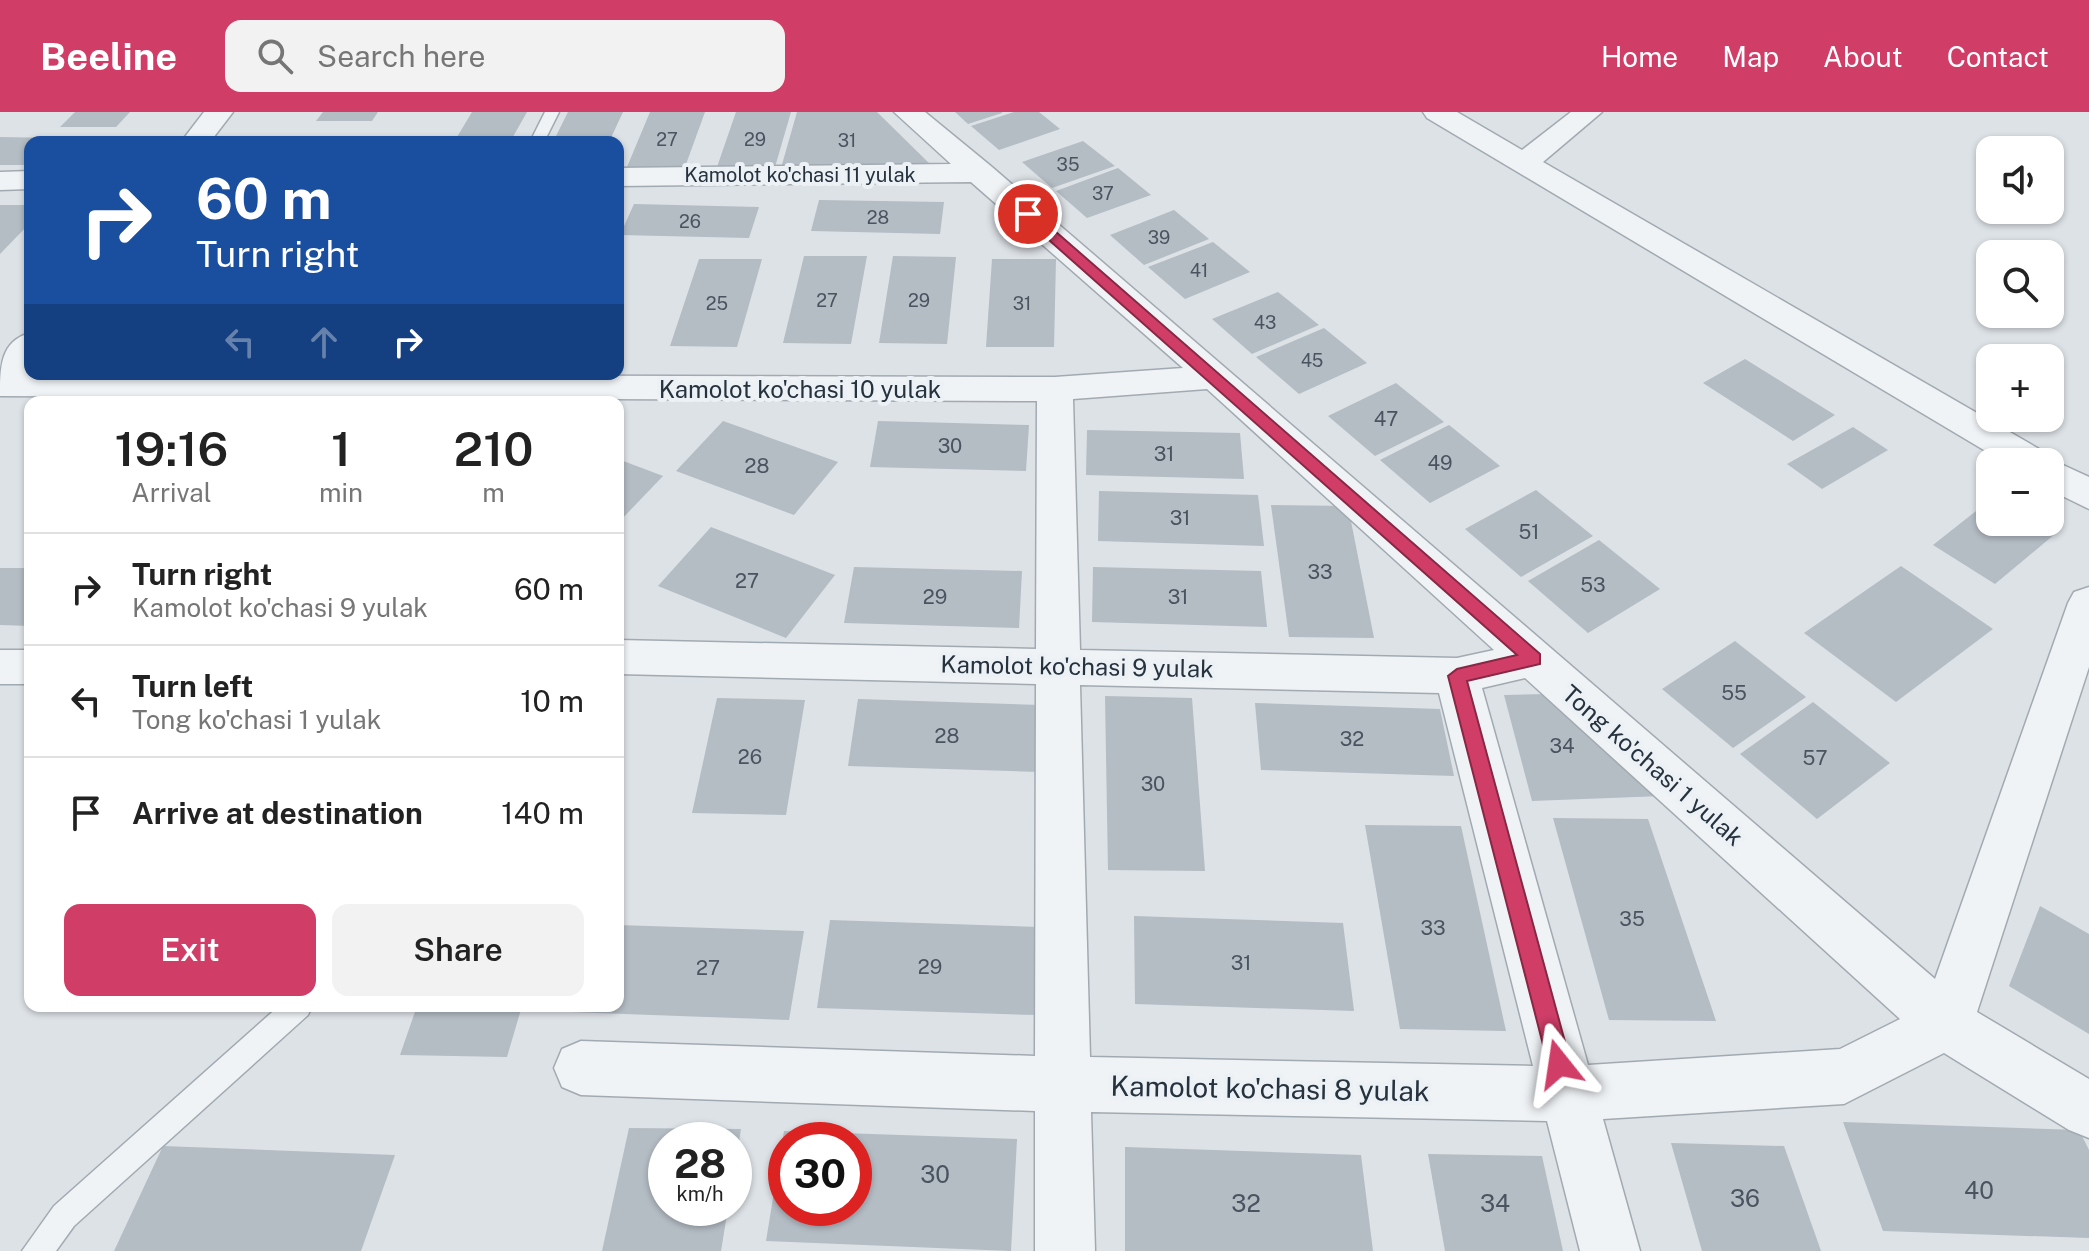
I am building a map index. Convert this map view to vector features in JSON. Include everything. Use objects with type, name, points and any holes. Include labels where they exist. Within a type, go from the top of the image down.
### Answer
[{"type":"street","points":[[200,136],[219,112]]},
{"type":"street","name":"Tong ko'chasi 1 yulak","points":[[908,112],[1215,377],[1946,1024],[2089,1110]]},
{"type":"street","points":[[1437,112],[2009,448]]},
{"type":"street","points":[[1524,163],[1588,112]]},
{"type":"street","name":"Kamolot ko'chasi 11 yulak","points":[[624,177],[981,173]]},
{"type":"street","points":[[0,181],[24,180]]},
{"type":"street","points":[[0,383],[24,352]]},
{"type":"street","name":"Kamolot ko'chasi 10 yulak","points":[[0,383],[422,381],[1055,389],[1215,377]]},
{"type":"street","points":[[1055,389],[1065,1251]]},
{"type":"street","points":[[2064,480],[2089,495]]},
{"type":"street","points":[[1946,1024],[2089,603]]},
{"type":"street","name":"Kamolot ko'chasi 9 yulak","points":[[624,657],[1058,664],[1457,676],[1533,659]]},
{"type":"street","points":[[0,667],[24,667]]},
{"type":"street","points":[[1457,676],[1610,1251]]},
{"type":"street","name":"Kamolot ko'chasi 8 yulak","points":[[581,1068],[1061,1084],[1567,1094],[1844,1076],[1946,1024]]},
{"type":"lane","points":[[540,136],[552,112]]},
{"type":"lane","points":[[37,1251],[64,1216],[292,1012]]},
{"type":"building","points":[[75,112],[130,112],[116,127],[60,127]]},
{"type":"building","points":[[323,112],[378,112],[372,121],[316,121]]},
{"type":"building","points":[[472,112],[527,112],[513,136],[458,136]]},
{"type":"building","points":[[568,112],[623,112],[612,136],[556,136]]},
{"type":"building","points":[[650,112],[705,112],[685,167],[627,167]]},
{"type":"building","points":[[736,112],[791,112],[775,167],[717,167]]},
{"type":"building","points":[[797,112],[877,112],[934,168],[781,168]]},
{"type":"building","points":[[955,112],[1002,112],[1002,113],[968,124]]},
{"type":"building","points":[[1014,112],[1039,112],[1060,129],[999,150],[971,126]]},
{"type":"building","points":[[0,137],[24,137],[24,165],[0,165]]},
{"type":"building","points":[[1083,141],[1115,166],[1052,188],[1022,162]]},
{"type":"building","points":[[1118,168],[1151,195],[1087,218],[1056,191]]},
{"type":"building","points":[[819,200],[944,202],[940,234],[811,231]]},
{"type":"building","points":[[634,204],[759,207],[749,238],[624,235],[624,226]]},
{"type":"building","points":[[0,205],[24,205],[24,229],[0,254]]},
{"type":"building","points":[[1174,210],[1209,239],[1144,265],[1110,235]]},
{"type":"building","points":[[1213,242],[1250,272],[1185,299],[1148,267]]},
{"type":"building","points":[[804,256],[867,256],[851,344],[783,343]]},
{"type":"building","points":[[893,256],[956,257],[947,344],[879,343]]},
{"type":"building","points":[[699,259],[762,259],[737,347],[670,346]]},
{"type":"building","points":[[992,259],[1056,259],[1054,347],[986,347]]},
{"type":"building","points":[[1278,292],[1319,325],[1252,354],[1212,319]]},
{"type":"building","points":[[1324,328],[1367,363],[1299,394],[1256,357]]},
{"type":"building","points":[[1745,359],[1835,415],[1793,441],[1703,383]]},
{"type":"building","points":[[1396,383],[1444,422],[1375,456],[1328,416]]},
{"type":"building","points":[[723,421],[838,462],[794,515],[676,471]]},
{"type":"building","points":[[878,421],[1029,425],[1026,471],[870,467]]},
{"type":"building","points":[[1449,425],[1500,466],[1430,503],[1380,460]]},
{"type":"building","points":[[1853,427],[1888,450],[1822,489],[1787,464]]},
{"type":"building","points":[[1087,430],[1240,433],[1244,479],[1086,475]]},
{"type":"building","points":[[624,461],[663,476],[624,517]]},
{"type":"building","points":[[1536,490],[1593,536],[1521,577],[1465,529]]},
{"type":"building","points":[[1099,491],[1258,495],[1264,546],[1098,541]]},
{"type":"building","points":[[1271,505],[1348,506],[1374,638],[1289,637]]},
{"type":"building","points":[[1976,511],[1976,536],[2053,536],[1995,584],[1933,545]]},
{"type":"building","points":[[711,527],[835,575],[786,638],[658,586]]},
{"type":"building","points":[[1599,540],[1660,589],[1588,633],[1528,581]]},
{"type":"building","points":[[1901,566],[1993,629],[1896,702],[1804,633]]},
{"type":"building","points":[[854,567],[1022,571],[1019,628],[844,623]]},
{"type":"building","points":[[1093,567],[1261,571],[1267,627],[1092,622]]},
{"type":"building","points":[[0,568],[24,568],[24,626],[0,625]]},
{"type":"building","points":[[1735,641],[1806,697],[1733,748],[1662,689]]},
{"type":"building","points":[[1549,694],[1662,796],[1532,801],[1504,695]]},
{"type":"building","points":[[1105,696],[1192,698],[1205,871],[1108,870]]},
{"type":"building","points":[[717,698],[805,700],[786,815],[692,813]]},
{"type":"building","points":[[858,699],[1042,705],[1039,772],[848,766]]},
{"type":"building","points":[[1813,702],[1890,763],[1817,819],[1740,754]]},
{"type":"building","points":[[1255,703],[1440,709],[1454,776],[1261,770]]},
{"type":"building","points":[[1553,818],[1648,819],[1716,1021],[1609,1020]]},
{"type":"building","points":[[1365,825],[1461,826],[1506,1031],[1400,1029]]},
{"type":"building","points":[[2040,906],[2089,934],[2089,1034],[2009,986]]},
{"type":"building","points":[[1134,916],[1343,923],[1354,1011],[1135,1004]]},
{"type":"building","points":[[830,920],[1039,927],[1035,1015],[817,1008]]},
{"type":"building","points":[[624,925],[804,931],[789,1020],[570,1012],[624,1012]]},
{"type":"building","points":[[415,1012],[520,1012],[507,1057],[400,1055]]},
{"type":"building","points":[[1843,1122],[2079,1130],[2089,1150],[2089,1238],[1883,1231]]},
{"type":"building","points":[[629,1128],[648,1128],[648,1226],[725,1226],[721,1251],[602,1251]]},
{"type":"building","points":[[872,1134],[1017,1139],[1011,1251],[766,1241],[768,1226],[872,1226]]},
{"type":"building","points":[[1671,1143],[1784,1146],[1821,1251],[1702,1251]]},
{"type":"building","points":[[163,1146],[395,1155],[361,1251],[114,1251]]},
{"type":"building","points":[[1125,1147],[1361,1155],[1373,1251],[1125,1251]]},
{"type":"building","points":[[1428,1154],[1542,1156],[1563,1251],[1445,1251]]},
{"type":"route","points":[[1028,214],[1533,659],[1457,676],[1559,1064]]}]
